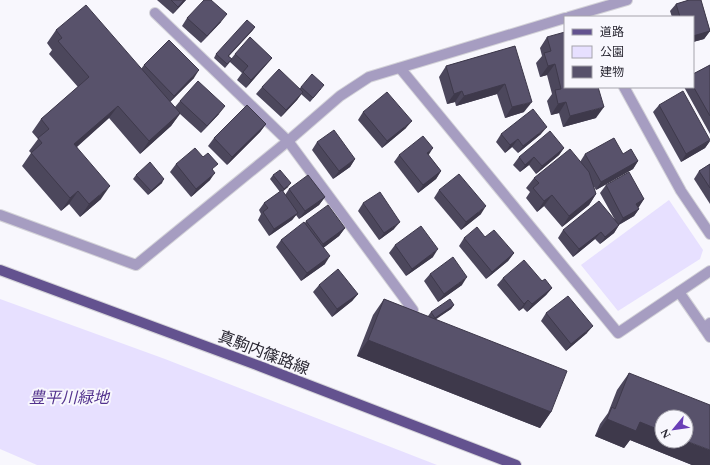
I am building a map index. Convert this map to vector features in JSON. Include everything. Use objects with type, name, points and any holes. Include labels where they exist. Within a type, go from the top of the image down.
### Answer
[{"type":"main road","name":"真駒内篠路線","points":[[0,270],[262,366],[516,465]]},
{"type":"street","points":[[584,15],[627,0]]},
{"type":"street","points":[[154,13],[288,141],[413,310]]},
{"type":"street","points":[[0,215],[136,265],[288,141],[340,96],[369,77],[564,18]]},
{"type":"street","points":[[400,68],[618,333],[710,271]]},
{"type":"street","points":[[625,88],[681,191],[710,234]]},
{"type":"street","points":[[679,292],[707,326],[710,337]]},
{"type":"green space","points":[[669,200],[703,250],[700,259],[618,311],[581,265]]},
{"type":"green space","name":"豊平川緑地","points":[[0,299],[165,359],[437,465],[37,465],[0,449]]},
{"type":"building","points":[[171,0],[184,0],[178,7]]},
{"type":"building","points":[[204,0],[211,0],[227,14],[207,36],[187,18]]},
{"type":"building","points":[[689,0],[701,0],[710,31],[694,36],[694,16],[680,16],[676,4]]},
{"type":"building","points":[[86,5],[180,113],[149,141],[118,106],[74,144],[110,186],[89,204],[78,191],[70,198],[31,153],[42,143],[38,138],[49,129],[41,119],[89,77],[58,41],[62,38],[56,30]]},
{"type":"building","points":[[247,20],[255,27],[228,56],[232,59],[227,64],[216,54]]},
{"type":"building","points":[[564,32],[564,88],[598,88],[604,107],[570,116],[566,102],[558,104],[555,90],[561,89],[555,64],[548,66],[544,53],[551,51],[547,37]]},
{"type":"building","points":[[250,37],[272,58],[251,80],[243,72],[248,66],[235,54]]},
{"type":"building","points":[[169,40],[199,70],[174,96],[144,65]]},
{"type":"building","points":[[515,46],[532,102],[512,107],[505,84],[464,96],[462,91],[454,94],[446,66]]},
{"type":"building","points":[[710,65],[710,116],[694,88],[694,73]]},
{"type":"building","points":[[279,69],[303,92],[286,110],[262,87]]},
{"type":"building","points":[[312,74],[324,85],[313,98],[301,87]]},
{"type":"building","points":[[198,81],[225,106],[207,126],[180,101]]},
{"type":"building","points":[[683,91],[710,140],[686,154],[659,105]]},
{"type":"building","points":[[387,92],[412,121],[387,141],[363,112]]},
{"type":"building","points":[[247,105],[266,124],[232,157],[214,138]]},
{"type":"building","points":[[533,109],[547,127],[523,146],[518,139],[510,145],[501,134]]},
{"type":"building","points":[[334,130],[355,159],[339,171],[317,142]]},
{"type":"building","points":[[550,131],[564,148],[542,166],[534,157],[525,165],[519,157]]},
{"type":"building","points":[[423,136],[433,148],[427,153],[441,171],[423,185],[399,155]]},
{"type":"building","points":[[614,138],[623,154],[631,149],[638,161],[601,182],[585,154]]},
{"type":"building","points":[[195,148],[203,157],[208,153],[218,164],[212,169],[215,173],[196,189],[176,164]]},
{"type":"building","points":[[570,149],[589,172],[596,194],[569,216],[552,195],[544,201],[533,188],[539,183],[534,178]]},
{"type":"building","points":[[150,162],[164,179],[151,191],[136,175]]},
{"type":"building","points":[[710,164],[710,188],[699,171]]},
{"type":"building","points":[[280,170],[291,183],[284,189],[273,175]]},
{"type":"building","points":[[629,172],[644,199],[636,204],[639,209],[623,218],[606,185]]},
{"type":"building","points":[[459,174],[486,206],[466,222],[439,190]]},
{"type":"building","points":[[308,175],[325,197],[305,211],[289,189]]},
{"type":"building","points":[[282,190],[298,213],[274,229],[263,212],[268,208],[264,203]]},
{"type":"building","points":[[380,192],[400,222],[384,233],[363,203]]},
{"type":"building","points":[[599,201],[619,225],[605,237],[601,232],[579,249],[563,230]]},
{"type":"building","points":[[328,205],[345,228],[323,244],[306,221]]},
{"type":"building","points":[[304,222],[330,256],[307,273],[281,240]]},
{"type":"building","points":[[421,226],[438,249],[412,269],[395,245]]},
{"type":"building","points":[[477,227],[485,237],[494,230],[514,253],[492,272],[464,238]]},
{"type":"building","points":[[453,257],[467,277],[444,294],[430,274]]},
{"type":"building","points":[[524,260],[542,281],[545,279],[552,288],[532,304],[528,300],[524,304],[503,278]]},
{"type":"building","points":[[338,269],[358,294],[337,309],[319,285]]},
{"type":"building","points":[[568,296],[593,326],[571,344],[546,313]]},
{"type":"building","points":[[384,299],[567,371],[551,412],[368,340]]},
{"type":"building","points":[[450,299],[454,305],[435,318],[431,312]]},
{"type":"building","points":[[629,373],[710,405],[710,450],[694,444],[694,409],[654,409],[654,428],[640,422],[636,431],[607,419],[612,407],[615,409]]}]
